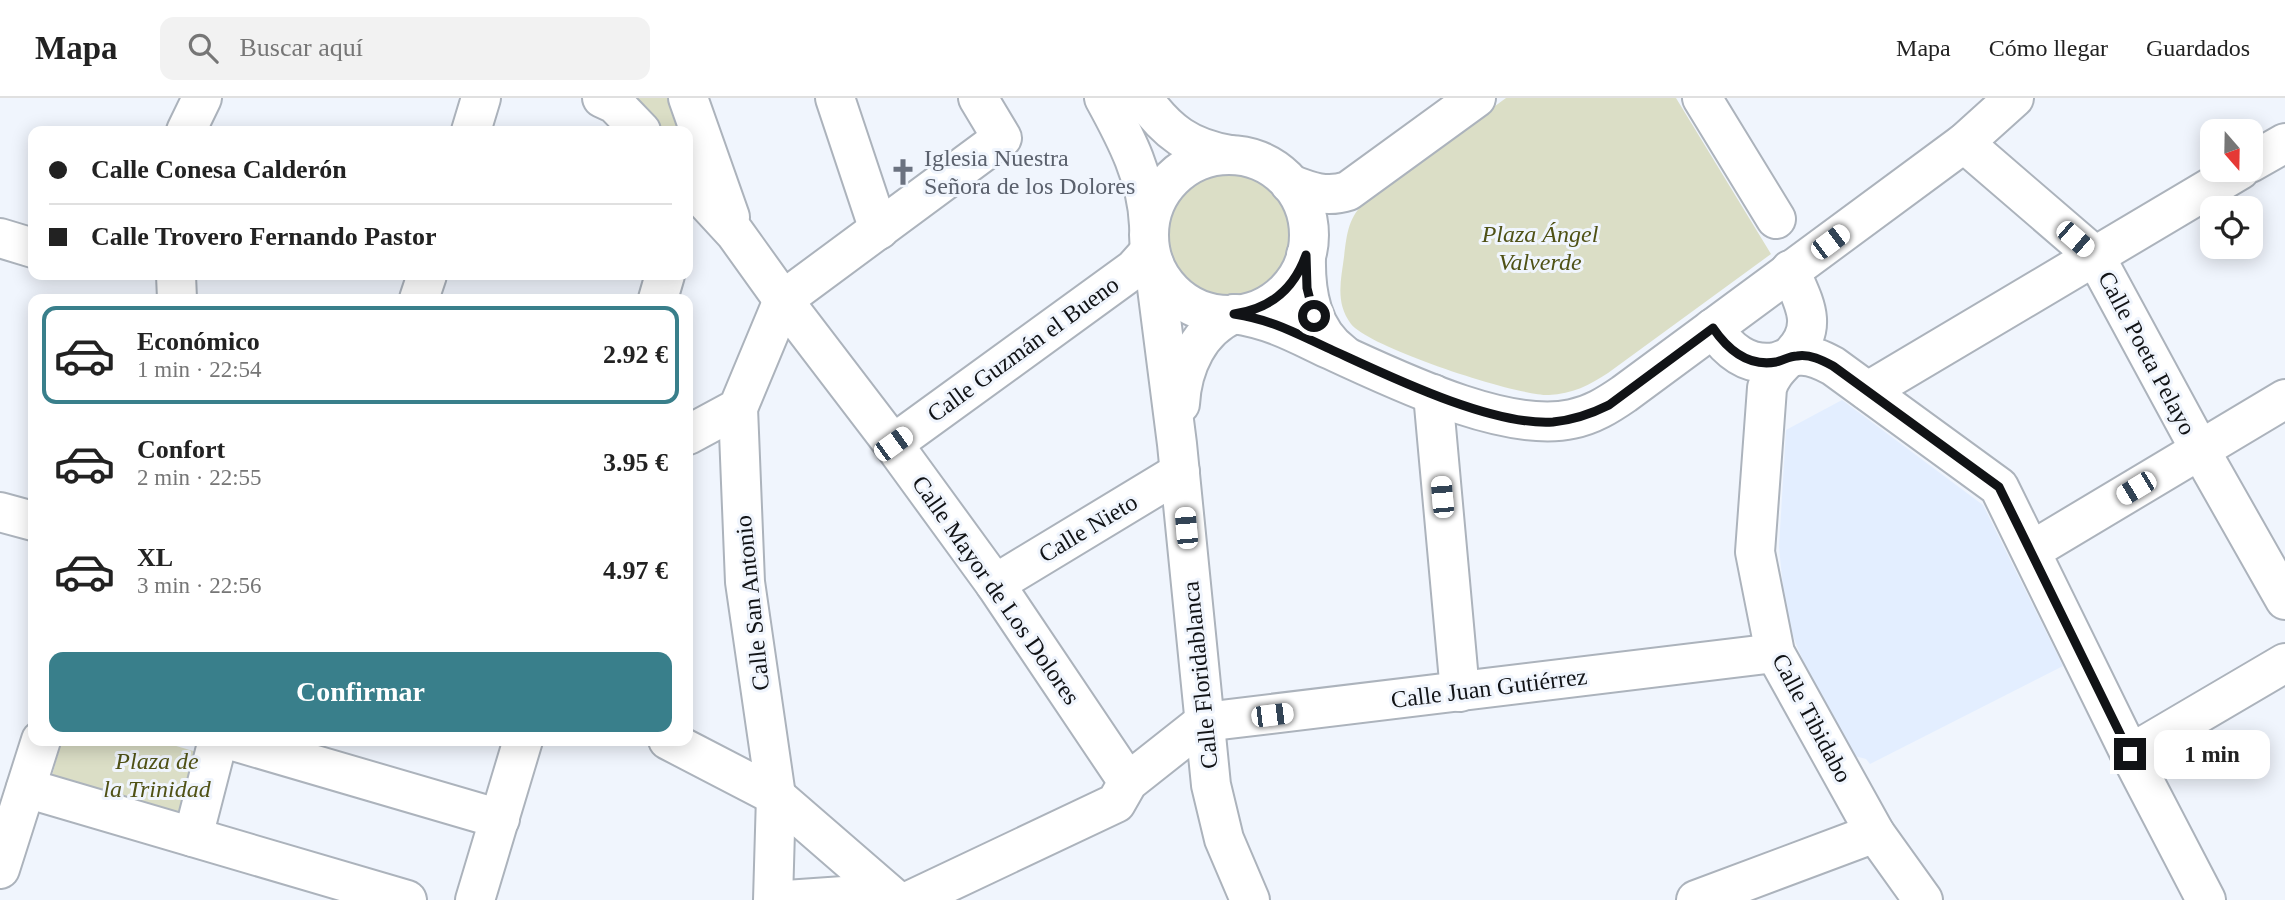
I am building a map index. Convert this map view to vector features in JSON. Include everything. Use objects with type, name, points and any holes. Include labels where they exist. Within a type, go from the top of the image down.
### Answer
[{"type":"street","points":[[188,126],[202,98]]},
{"type":"street","points":[[473,126],[481,98]]},
{"type":"street","points":[[602,98],[615,104],[636,126]]},
{"type":"street","points":[[688,98],[735,233]]},
{"type":"street","points":[[835,98],[879,230]]},
{"type":"street","points":[[693,432],[738,408],[783,300],[1002,138],[978,98]]},
{"type":"street","name":"Calle Floridablanca","points":[[1104,98],[1141,177],[1148,205],[1151,247],[1179,458],[1206,756],[1224,839],[1250,900]]},
{"type":"street","points":[[1143,98],[1157,117],[1198,148],[1259,160],[1282,174],[1290,184],[1301,200],[1306,214],[1307,288],[1314,316],[1328,341],[1348,357]]},
{"type":"street","points":[[1702,98],[1776,219]]},
{"type":"street","points":[[1230,155],[1205,158],[1180,171],[1164,187],[1157,199],[1151,247],[1168,287],[1187,303],[1211,313],[1234,314],[1275,323],[1433,394],[1478,409],[1529,421],[1571,420],[1609,405],[1964,143],[2014,98]]},
{"type":"street","points":[[1290,184],[1320,194],[1348,191],[1473,99]]},
{"type":"street","name":"Calle Poeta Pelayo","points":[[1964,143],[2095,256],[2285,600]]},
{"type":"street","points":[[2263,156],[2285,143]]},
{"type":"street","points":[[1868,391],[2220,182]]},
{"type":"street","points":[[693,194],[735,233]]},
{"type":"street","name":"Calle Mayor de Los Dolores","points":[[735,233],[995,584],[1128,782]]},
{"type":"street","points":[[0,238],[28,246]]},
{"type":"street","name":"Calle Guzmán el Bueno","points":[[893,444],[1134,270],[1151,247]]},
{"type":"street","points":[[1234,314],[1260,308],[1279,297],[1297,277],[1306,255]]},
{"type":"street","name":"Calle Tibidabo","points":[[1790,271],[1806,304],[1807,324],[1799,346],[1771,376],[1767,388],[1755,552],[1775,653],[1875,833],[1923,900]]},
{"type":"street","name":"Calle Floridablanca","points":[[1179,458],[1181,390],[1186,367],[1217,323],[1234,314]]},
{"type":"street","points":[[1713,328],[1728,347],[1749,361],[1773,363],[1795,356],[1820,359],[1999,487],[2130,754],[2206,900]]},
{"type":"street","points":[[1433,394],[1460,692]]},
{"type":"street","points":[[2031,551],[2285,399]]},
{"type":"street","name":"Calle San Antonio","points":[[738,408],[744,582],[776,796],[773,900]]},
{"type":"street","name":"Calle Nieto","points":[[995,584],[1179,458]]},
{"type":"street","points":[[0,512],[28,520]]},
{"type":"street","name":"Calle Juan Gutiérrez","points":[[1204,722],[1775,653]]},
{"type":"street","points":[[2130,754],[2285,663]]},
{"type":"street","points":[[786,900],[898,898],[1116,803],[1128,782],[1204,722]]},
{"type":"street","points":[[0,869],[39,746]]},
{"type":"street","points":[[193,837],[216,746]]},
{"type":"street","points":[[251,746],[500,819]]},
{"type":"street","points":[[475,900],[521,746]]},
{"type":"street","points":[[680,746],[776,796],[898,898]]},
{"type":"street","points":[[26,788],[407,900]]},
{"type":"street","points":[[1696,900],[1875,833]]},
{"type":"shaded area","points":[[1842,400],[1983,505],[2063,666],[1870,764],[1866,759],[1840,752],[1786,619],[1779,547],[1786,430]]},
{"type":"green space","points":[[623,98],[678,98],[688,126],[651,126]]},
{"type":"green space","name":"Plaza Ángel Valverde","points":[[1506,98],[1676,98],[1771,254],[1608,373],[1565,393],[1549,395],[1507,388],[1445,369],[1364,334],[1351,324],[1346,316],[1340,291],[1352,219],[1367,200]]},
{"type":"green space","points":[[693,142],[709,188],[693,170]]},
{"type":"green space","points":[[1247,157],[1271,169],[1293,188],[1307,212],[1307,244],[1287,287],[1268,305],[1258,309],[1235,311],[1198,308],[1168,287],[1157,199],[1175,176],[1195,164]]},
{"type":"green space","name":"Plaza de la Trinidad","points":[[60,746],[176,746],[200,753],[181,816],[51,779]]},
{"type":"place","name":"Iglesia Nuestra Señora de los Dolores","points":[[903,172]]},
{"type":"route","points":[[1314,316],[1308,296],[1306,255],[1297,277],[1279,297],[1260,308],[1234,314],[1275,323],[1433,394],[1478,409],[1529,421],[1571,420],[1609,405],[1713,328],[1728,347],[1749,361],[1773,363],[1795,356],[1820,359],[1999,487],[2130,754]]}]
